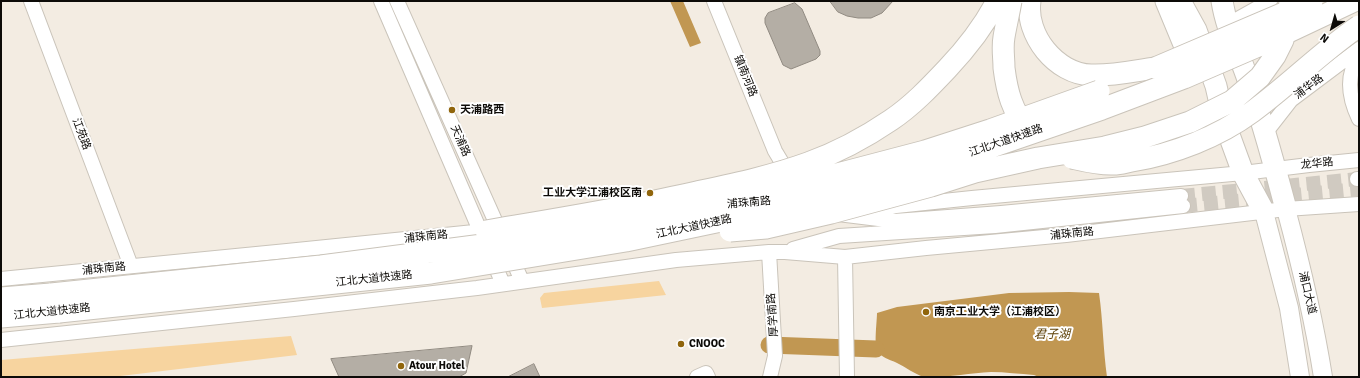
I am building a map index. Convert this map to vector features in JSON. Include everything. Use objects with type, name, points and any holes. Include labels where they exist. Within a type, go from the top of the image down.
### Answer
[{"type":"highway","points":[[321,266],[417,242],[665,200],[758,178],[809,163],[858,140],[892,119],[924,93],[961,54],[991,12],[996,1]]},
{"type":"highway","points":[[1011,1],[1004,37],[1004,64],[1008,93],[1013,108],[1023,125],[1038,141],[1068,158],[1114,164],[1151,158],[1190,145],[1221,131],[1252,112],[1317,57],[1359,26]]},
{"type":"highway","points":[[1030,1],[1031,22],[1039,43],[1053,59],[1072,71],[1090,75],[1115,74],[1155,68]]},
{"type":"highway","points":[[1166,1],[1190,35]]},
{"type":"highway","points":[[1180,1],[1190,35],[1202,89],[1224,121],[1244,173],[1264,212]]},
{"type":"highway","points":[[626,241],[766,228],[931,186],[975,172],[1038,158],[1106,147],[1145,137],[1190,122],[1232,101],[1260,77],[1276,56],[1283,40],[1288,22],[1290,1]]},
{"type":"highway","name":"江北大道快速路","points":[[1,317],[55,303],[321,266],[544,238],[727,204],[932,149],[997,127],[1099,91],[1312,1]]},
{"type":"highway","name":"江北大道快速路","points":[[1,298],[55,303],[431,274],[626,241],[759,213],[838,194],[930,168],[1102,109],[1184,78],[1265,43],[1354,1]]},
{"type":"highway","points":[[1222,11],[1247,74],[1266,132],[1286,209]]},
{"type":"main road","points":[[1185,1],[1190,35]]},
{"type":"main road","name":"浦口大道","points":[[1286,209],[1314,324],[1323,377]]},
{"type":"main road","name":"浦口大道","points":[[1264,212],[1289,308],[1300,377]]},
{"type":"street","name":"江苑路","points":[[31,1],[131,266]]},
{"type":"street","points":[[381,1],[503,284]]},
{"type":"street","name":"天浦路","points":[[397,1],[522,281]]},
{"type":"street","name":"镇南河路","points":[[714,1],[775,152],[809,208]]},
{"type":"street","points":[[1222,11],[1270,1]]},
{"type":"street","name":"浦华路","points":[[1266,132],[1291,100],[1359,49]]},
{"type":"street","points":[[1359,56],[1352,68],[1349,81],[1354,107],[1359,119]]},
{"type":"street","points":[[771,200],[775,152]]},
{"type":"street","name":"龙华路","points":[[1244,173],[1359,160]]},
{"type":"street","name":"浦珠南路","points":[[850,216],[911,204],[1244,173]]},
{"type":"street","name":"浦珠南路","points":[[1,279],[771,200],[850,216],[895,221],[1182,201],[995,226],[839,236],[785,252]]},
{"type":"street","points":[[1286,209],[1359,204]]},
{"type":"street","name":"浦珠南路","points":[[1,340],[294,309],[503,284],[676,260],[769,252],[845,257],[1066,235],[1286,209]]},
{"type":"street","name":"厚学南路","points":[[769,252],[775,356],[770,377]]},
{"type":"street","points":[[845,257],[847,377]]},
{"type":"street","points":[[697,377],[706,373],[708,377]]},
{"type":"shaded area","points":[[659,281],[666,295],[542,308],[540,298],[544,293]]},
{"type":"shaded area","points":[[291,336],[297,355],[112,377],[1,377],[1,360]]},
{"type":"water","points":[[670,1],[683,1],[701,43],[690,47]]},
{"type":"water","name":"君子湖","points":[[1009,293],[1099,293],[1107,377],[1039,377],[1034,375],[991,372],[941,377],[924,377],[883,357],[876,347],[877,313],[897,307]]},
{"type":"building","points":[[830,1],[893,1],[882,13],[871,18],[858,18],[847,16],[838,12]]},
{"type":"building","points":[[795,3],[802,9],[820,51],[820,55],[816,59],[791,69],[783,65],[765,23],[765,18],[768,13]]},
{"type":"building","name":"Atour Hotel","points":[[472,346],[466,373],[459,377],[339,377],[331,359]]},
{"type":"building","points":[[534,364],[540,377],[508,377]]},
{"type":"waterway","points":[[769,345],[876,349]]},
{"type":"tunnel","points":[[1181,196],[1357,179]]},
{"type":"tunnel","points":[[1183,206],[1359,189]]},
{"type":"place","name":"天浦路西","points":[[452,110]]},
{"type":"place","name":"工业大学江浦校区南","points":[[650,193]]},
{"type":"place","name":"南京工业大学（江浦校区）","points":[[926,312]]},
{"type":"place","name":"CNOOC","points":[[681,344]]},
{"type":"place","name":"Atour Hotel","points":[[401,366]]}]
